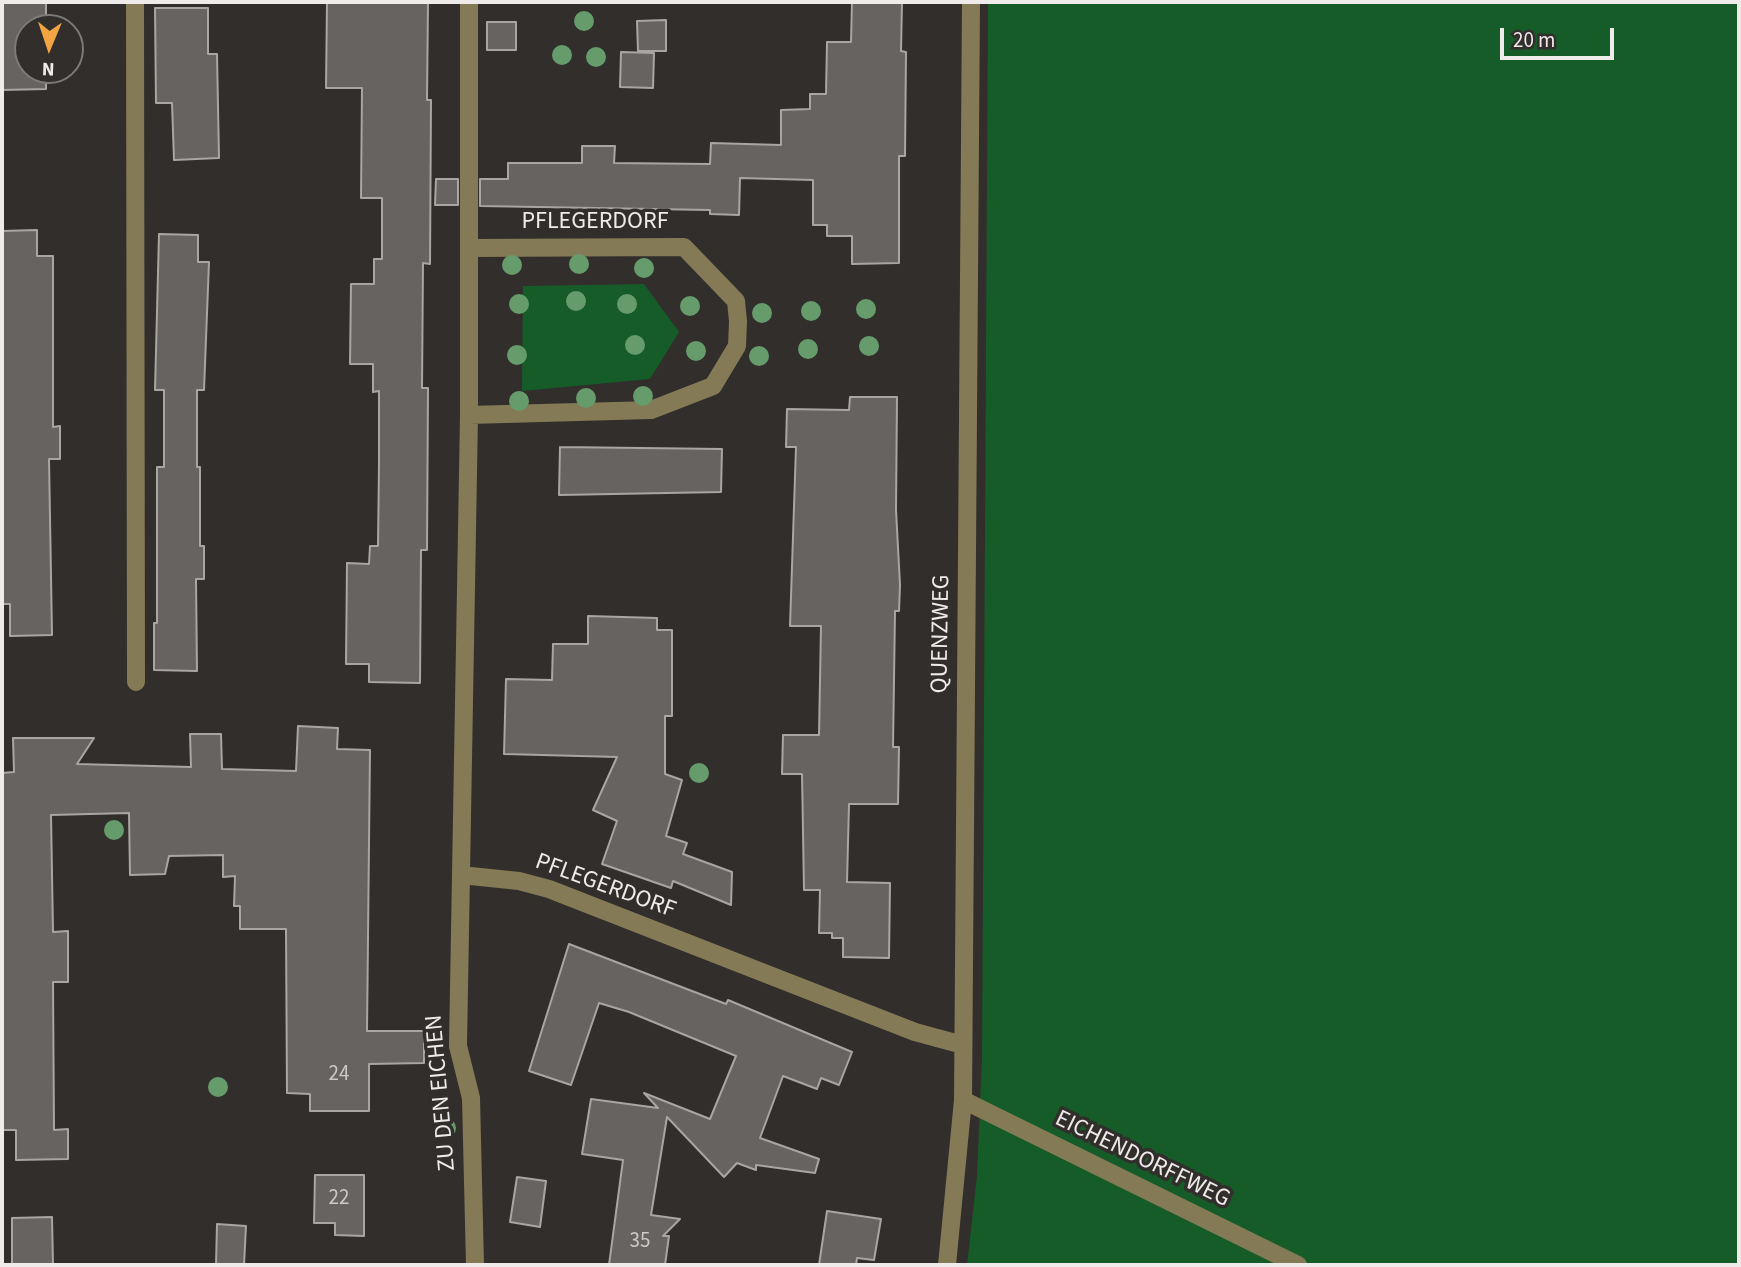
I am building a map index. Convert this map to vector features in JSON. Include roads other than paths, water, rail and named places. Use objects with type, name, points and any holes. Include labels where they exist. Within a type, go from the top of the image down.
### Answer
[{"type":"street","points":[[135,2],[136,682]]},
{"type":"street","points":[[461,875],[469,415],[469,2]]},
{"type":"street","name":"QUENZWEG","points":[[947,1265],[963,1100],[971,2]]},
{"type":"street","name":"PFLEGERDORF","points":[[469,248],[684,247],[736,301],[738,321],[737,346],[713,386],[651,410],[469,415]]},
{"type":"street","name":"PFLEGERDORF","points":[[461,875],[519,881],[549,889],[915,1032],[963,1045]]},
{"type":"street","name":"ZU DEN EICHEN","points":[[461,875],[458,1046],[471,1098],[475,1265]]},
{"type":"street","name":"EICHENDORFFWEG","points":[[963,1100],[1298,1265]]}]
